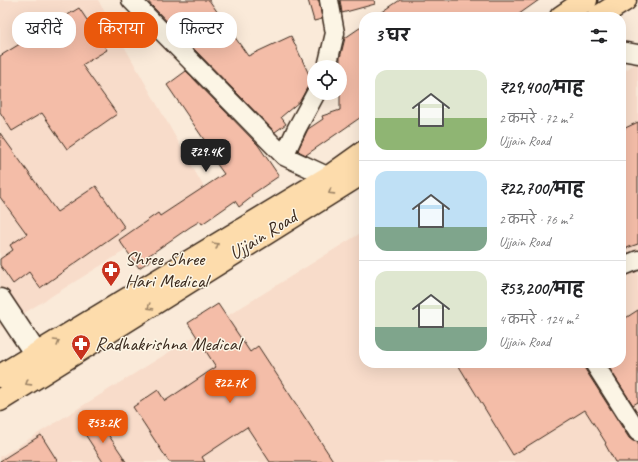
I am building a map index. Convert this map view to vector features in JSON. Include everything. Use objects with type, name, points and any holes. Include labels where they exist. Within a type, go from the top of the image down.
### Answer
[{"type":"main road","points":[[568,12],[586,0]]},
{"type":"main road","name":"Ujjain Road","points":[[0,400],[43,362],[329,177],[359,156]]},
{"type":"main road","name":"Ujjain Road","points":[[0,376],[43,362],[359,175]]},
{"type":"street","points":[[131,0],[284,156],[329,177]]},
{"type":"street","points":[[329,0],[335,33],[329,60]]},
{"type":"street","points":[[626,52],[638,54]]},
{"type":"street","points":[[284,156],[312,100]]},
{"type":"street","points":[[626,265],[638,260]]},
{"type":"street","points":[[0,300],[43,362]]},
{"type":"street","points":[[597,368],[638,432]]},
{"type":"shaded area","points":[[0,0],[98,0],[105,12],[84,12],[84,48],[125,48],[210,198],[0,328]]},
{"type":"shaded area","points":[[638,62],[638,462],[0,462],[0,457],[359,234],[359,368],[626,368],[626,70]]},
{"type":"building","points":[[147,0],[209,0],[217,12],[166,12],[166,20]]},
{"type":"building","points":[[308,0],[319,0],[322,19],[314,21]]},
{"type":"building","points":[[340,0],[374,0],[375,4],[342,13]]},
{"type":"building","points":[[400,0],[539,0],[522,12],[382,12]]},
{"type":"building","points":[[79,8],[84,16],[84,48],[106,48],[107,50],[82,65],[117,114],[67,149],[42,113],[12,131],[0,112],[0,56],[13,48],[76,48],[76,12],[72,12]]},
{"type":"building","points":[[359,28],[359,118],[306,155],[298,150],[308,129],[323,119],[322,116],[340,110],[340,100],[347,100],[347,60],[340,60],[345,38]]},
{"type":"building","points":[[291,36],[307,70],[307,88],[300,101],[281,117],[286,124],[275,132],[193,48],[237,48],[237,40],[248,56]]},
{"type":"building","points":[[186,71],[258,145],[279,176],[251,195],[252,197],[239,207],[235,201],[202,224],[200,221],[190,227],[148,256],[151,260],[139,268],[119,240],[158,213],[160,216],[224,174],[206,149],[209,147],[167,85]]},
{"type":"building","points":[[638,122],[638,244],[626,248],[626,128]]},
{"type":"building","points":[[0,133],[57,212],[96,186],[125,228],[40,288],[29,272],[13,284],[0,265],[0,259],[13,250],[10,245],[27,234],[0,197]]},
{"type":"building","points":[[218,304],[250,352],[258,346],[334,462],[270,462],[247,427],[202,457],[205,462],[169,462],[133,407],[158,390],[165,401],[216,367],[188,323]]},
{"type":"building","points":[[638,310],[638,402],[633,405],[609,368],[626,368],[626,318]]},
{"type":"building","points":[[460,368],[585,368],[629,438],[638,442],[638,462],[615,462],[605,444],[606,443],[585,410],[513,455]]},
{"type":"building","points":[[99,421],[126,462],[103,462],[83,431]]},
{"type":"building","points":[[41,435],[58,462],[0,462],[0,461]]},
{"type":"place","name":"Shree Shree Hari Medical","points":[[111,287]]},
{"type":"place","name":"Radhakrishna Medical","points":[[81,361]]}]
